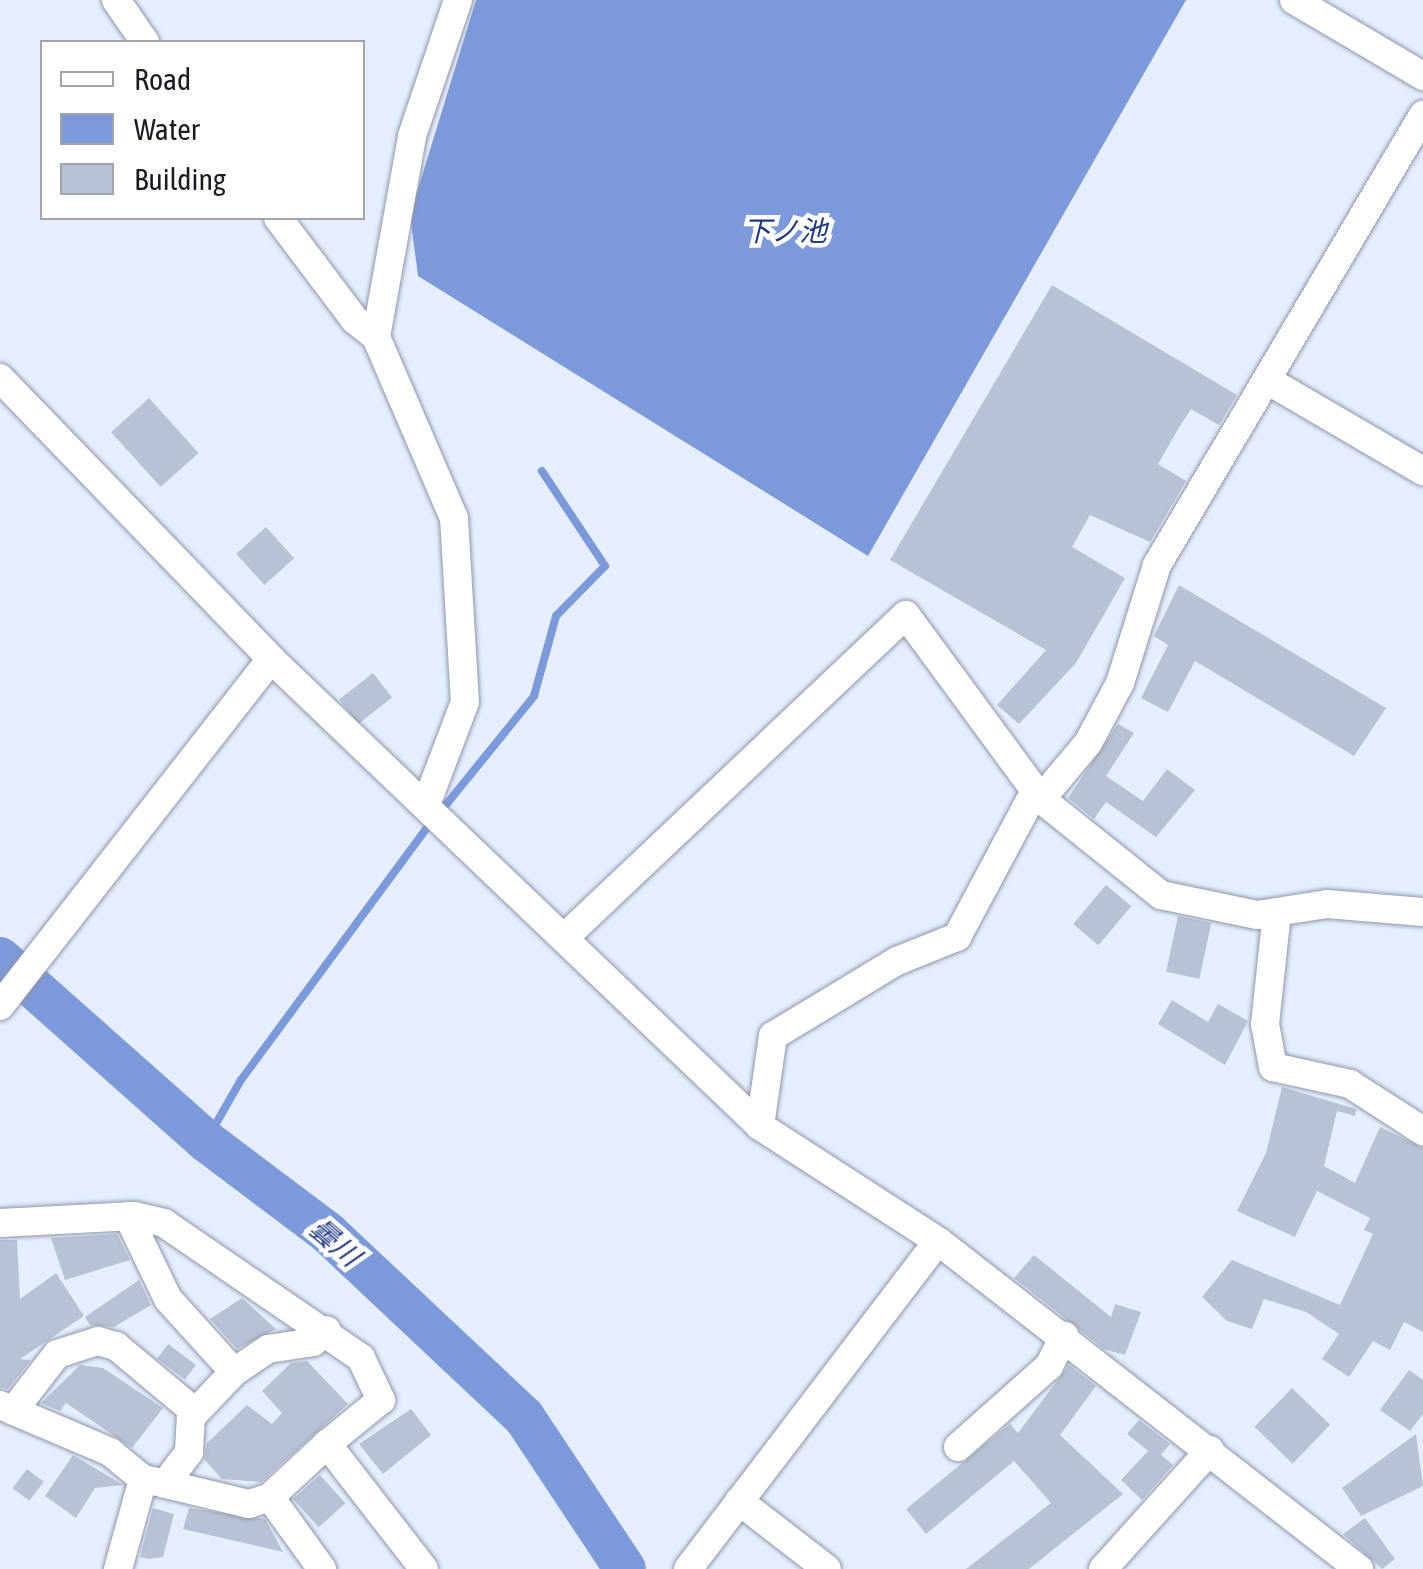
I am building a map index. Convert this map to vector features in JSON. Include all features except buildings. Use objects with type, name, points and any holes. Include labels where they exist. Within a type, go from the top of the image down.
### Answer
[{"type":"street","points":[[116,0],[144,40]]},
{"type":"street","points":[[376,337],[412,136],[458,0]]},
{"type":"street","points":[[1294,0],[1423,76]]},
{"type":"street","points":[[760,1126],[773,1036],[898,961],[957,937],[1029,802],[1041,798],[1088,743],[1120,683],[1157,565],[1423,114]]},
{"type":"street","points":[[280,220],[355,320],[376,337],[454,518],[462,583],[465,702],[427,802]]},
{"type":"street","points":[[0,378],[272,659],[427,802],[760,1126],[938,1241],[1359,1569]]},
{"type":"street","points":[[1267,380],[1423,471]]},
{"type":"street","points":[[564,938],[906,615],[1041,798],[1161,896],[1277,912],[1327,904],[1423,912]]},
{"type":"street","points":[[0,1006],[272,659]]},
{"type":"street","points":[[1277,912],[1265,1024],[1273,1067],[1350,1084],[1423,1131]]},
{"type":"street","points":[[0,1223],[128,1216],[164,1223],[212,1250],[361,1358],[381,1400],[270,1497],[228,1502],[154,1481],[110,1452],[7,1408],[57,1354],[98,1341],[116,1346],[195,1412]]},
{"type":"street","points":[[128,1216],[168,1299],[234,1372]]},
{"type":"street","points":[[688,1569],[938,1241]]},
{"type":"street","points":[[228,1502],[189,1452],[185,1428],[195,1412],[234,1372],[268,1349],[313,1342],[326,1330]]},
{"type":"street","points":[[958,1447],[1048,1366],[1064,1336]]},
{"type":"street","points":[[327,1444],[424,1569]]},
{"type":"street","points":[[1103,1569],[1210,1450]]},
{"type":"street","points":[[118,1569],[154,1481],[189,1452]]},
{"type":"street","points":[[270,1497],[322,1569]]},
{"type":"street","points":[[739,1501],[827,1569]]},
{"type":"water","name":"下ノ池","points":[[476,0],[1186,0],[868,556],[418,276],[410,215]]},
{"type":"waterway","points":[[441,811],[534,696],[556,616],[605,566],[542,471]]},
{"type":"waterway","points":[[206,1141],[241,1080],[431,822]]},
{"type":"waterway","name":"曇川","points":[[0,958],[206,1141],[328,1233],[524,1417],[625,1569]]}]
